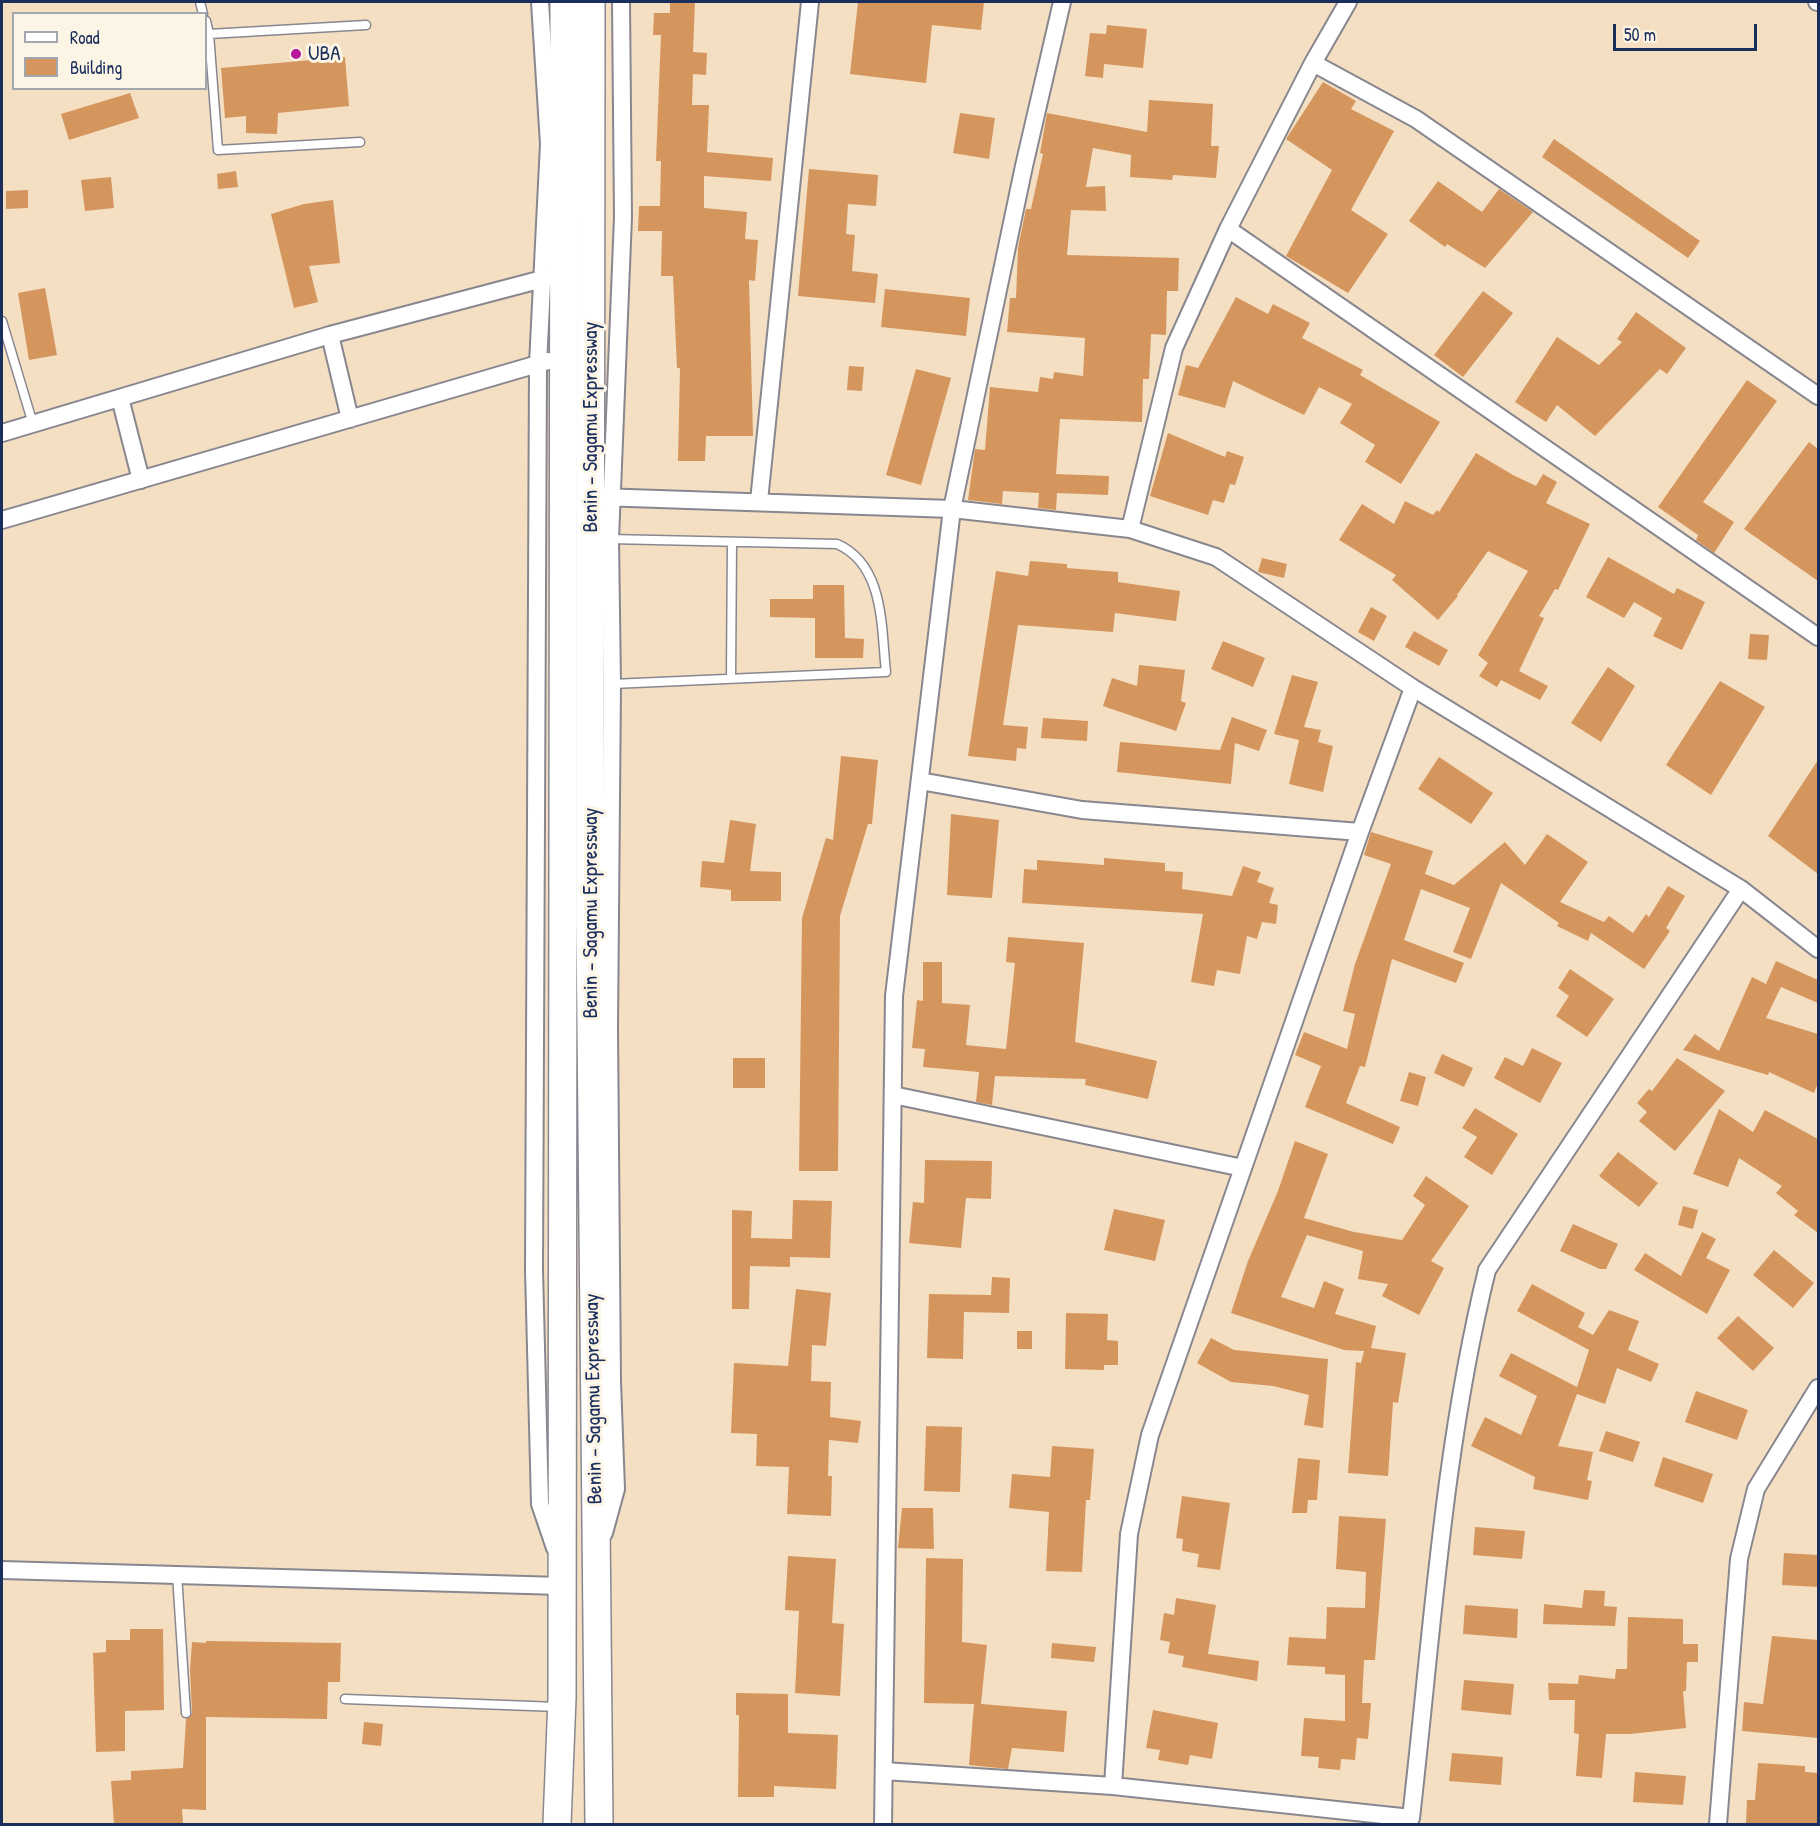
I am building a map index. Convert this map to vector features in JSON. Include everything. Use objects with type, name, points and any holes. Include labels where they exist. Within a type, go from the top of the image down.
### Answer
[{"type":"highway","points":[[557,1824],[562,1707],[550,361],[564,2]]},
{"type":"highway","name":"Benin - Sagamu Expressway","points":[[591,2],[601,497],[590,924],[599,1824]]},
{"type":"street","points":[[2,433],[330,335],[552,276],[549,144],[540,2]]},
{"type":"street","points":[[621,2],[623,217],[601,497],[952,509],[1130,530],[1216,557],[1413,688],[1741,889],[1818,949]]},
{"type":"street","points":[[759,501],[810,2]]},
{"type":"street","points":[[884,1824],[894,996],[952,509],[1024,166],[1062,2]]},
{"type":"street","points":[[1130,530],[1174,348],[1228,230],[1313,63],[1348,2]]},
{"type":"street","points":[[1313,63],[1416,119],[1818,396]]},
{"type":"street","points":[[1228,230],[1818,637]]},
{"type":"street","points":[[330,335],[350,419]]},
{"type":"street","points":[[2,520],[550,361]]},
{"type":"street","points":[[120,398],[141,480]]},
{"type":"street","points":[[596,1566],[615,1489],[609,1028],[612,684],[600,539]]},
{"type":"street","points":[[1113,1785],[1129,1534],[1150,1435],[1359,832],[1413,688]]},
{"type":"street","points":[[920,781],[1082,810],[1359,832]]},
{"type":"street","points":[[884,1771],[1113,1785],[1411,1821],[1457,1414],[1471,1336],[1487,1270],[1741,889]]},
{"type":"street","points":[[893,1095],[1243,1168]]},
{"type":"street","points":[[1718,1824],[1739,1559],[1756,1489],[1818,1388]]},
{"type":"street","points":[[2,1570],[561,1574]]},
{"type":"lane","points":[[207,25],[218,150],[360,142]]},
{"type":"lane","points":[[209,33],[366,25]]},
{"type":"lane","points":[[2,321],[33,424]]},
{"type":"lane","points":[[600,539],[837,544],[851,550],[864,564],[878,595],[886,672],[612,684]]},
{"type":"lane","points":[[731,677],[732,542]]},
{"type":"lane","points":[[177,1573],[186,1713]]},
{"type":"lane","points":[[345,1699],[562,1707]]},
{"type":"building","points":[[670,2],[695,2],[693,52],[707,53],[706,75],[693,74],[692,105],[709,105],[707,152],[773,158],[771,181],[704,176],[704,208],[747,212],[745,239],[758,240],[755,281],[749,280],[753,436],[706,436],[705,461],[678,461],[680,368],[677,368],[673,276],[661,276],[662,231],[638,231],[639,206],[660,206],[661,161],[656,161],[661,35],[653,35],[654,13],[670,13]]},
{"type":"building","points":[[858,2],[984,2],[981,30],[932,25],[926,83],[850,74]]},
{"type":"building","points":[[1107,25],[1147,29],[1143,68],[1104,64],[1103,78],[1085,76],[1090,33],[1106,34]]},
{"type":"building","points":[[345,57],[349,106],[278,113],[277,134],[246,133],[246,116],[225,118],[221,68]]},
{"type":"building","points":[[1323,82],[1356,101],[1351,109],[1394,131],[1351,210],[1388,234],[1348,293],[1286,256],[1332,170],[1286,139]]},
{"type":"building","points":[[130,93],[139,118],[69,140],[61,114]]},
{"type":"building","points":[[1149,100],[1213,104],[1211,146],[1219,146],[1216,178],[1173,175],[1172,180],[1130,177],[1131,155],[1093,148],[1086,187],[1105,186],[1106,211],[1071,210],[1067,255],[1179,258],[1178,291],[1167,291],[1166,335],[1151,334],[1149,379],[1143,379],[1142,422],[1060,419],[1056,474],[1109,476],[1108,495],[1057,493],[1056,510],[1038,508],[1039,493],[1003,491],[1002,504],[968,500],[975,449],[985,450],[990,387],[1038,392],[1040,377],[1053,379],[1054,372],[1083,376],[1085,338],[1007,332],[1010,298],[1016,298],[1018,248],[1026,209],[1031,209],[1043,154],[1040,153],[1047,113],[1147,132]]},
{"type":"building","points":[[960,113],[995,118],[989,159],[953,153]]},
{"type":"building","points":[[1554,139],[1700,241],[1688,258],[1542,157]]},
{"type":"building","points":[[809,169],[878,175],[876,206],[848,204],[846,234],[855,235],[852,271],[878,274],[875,303],[798,296]]},
{"type":"building","points":[[236,171],[238,187],[218,189],[217,174]]},
{"type":"building","points":[[111,177],[114,208],[85,211],[81,180]]},
{"type":"building","points":[[1438,181],[1482,212],[1499,189],[1533,212],[1485,268],[1447,244],[1445,247],[1409,221]]},
{"type":"building","points":[[28,190],[28,208],[6,209],[6,191]]},
{"type":"building","points":[[333,200],[340,263],[309,266],[318,302],[294,308],[271,214],[304,204]]},
{"type":"building","points":[[45,288],[57,355],[29,360],[18,293]]},
{"type":"building","points":[[885,289],[970,298],[966,336],[881,327]]},
{"type":"building","points":[[1483,291],[1513,313],[1463,377],[1434,355]]},
{"type":"building","points":[[1236,297],[1268,314],[1273,304],[1310,323],[1302,338],[1363,370],[1360,375],[1440,422],[1401,484],[1365,462],[1375,445],[1340,423],[1352,404],[1319,387],[1304,415],[1233,381],[1225,408],[1178,395],[1186,365],[1198,368]]},
{"type":"building","points":[[1636,312],[1686,348],[1667,374],[1660,369],[1595,436],[1557,405],[1546,422],[1515,402],[1557,337],[1599,365],[1622,342],[1617,339]]},
{"type":"building","points":[[849,366],[864,367],[862,391],[847,390]]},
{"type":"building","points":[[916,369],[951,378],[921,485],[886,475]]},
{"type":"building","points":[[1747,380],[1777,401],[1703,502],[1734,522],[1714,553],[1696,540],[1698,535],[1658,507]]},
{"type":"building","points":[[1168,433],[1225,457],[1227,451],[1244,457],[1235,485],[1230,484],[1224,503],[1213,500],[1208,515],[1150,496]]},
{"type":"building","points":[[1809,442],[1818,449],[1818,581],[1744,529]]},
{"type":"building","points":[[1476,453],[1536,486],[1543,474],[1557,482],[1546,503],[1590,524],[1558,590],[1555,589],[1539,616],[1544,618],[1519,671],[1548,686],[1540,700],[1501,680],[1497,687],[1479,676],[1488,663],[1478,655],[1528,571],[1488,551],[1458,596],[1438,620],[1392,580],[1396,575],[1339,540],[1362,504],[1394,524],[1405,501],[1433,515],[1437,510],[1439,512]]},
{"type":"building","points":[[1608,557],[1674,594],[1677,588],[1705,602],[1682,650],[1653,636],[1662,618],[1634,602],[1624,618],[1586,597]]},
{"type":"building","points":[[1262,558],[1287,564],[1284,578],[1258,572]]},
{"type":"building","points":[[1030,561],[1067,564],[1067,568],[1118,572],[1118,582],[1180,591],[1176,621],[1115,613],[1113,632],[1018,625],[1003,725],[1028,727],[1026,749],[1017,748],[1016,761],[968,756],[996,571],[1028,576]]},
{"type":"building","points":[[813,585],[844,585],[845,638],[864,639],[863,658],[815,658],[815,618],[770,617],[770,599],[813,599]]},
{"type":"building","points":[[1371,607],[1387,616],[1374,641],[1358,632]]},
{"type":"building","points":[[1414,631],[1448,650],[1439,666],[1405,647]]},
{"type":"building","points":[[1750,634],[1769,635],[1767,660],[1748,659]]},
{"type":"building","points":[[1223,641],[1265,658],[1253,687],[1211,669]]},
{"type":"building","points":[[1139,665],[1185,670],[1181,701],[1186,703],[1176,731],[1103,706],[1112,678],[1137,686]]},
{"type":"building","points":[[1608,667],[1635,686],[1601,742],[1571,723]]},
{"type":"building","points":[[1292,675],[1318,682],[1304,727],[1321,730],[1318,742],[1333,746],[1323,792],[1289,784],[1299,740],[1274,734]]},
{"type":"building","points":[[1720,681],[1765,707],[1711,795],[1666,765]]},
{"type":"building","points":[[1232,717],[1267,730],[1259,751],[1235,743],[1231,784],[1117,772],[1120,742],[1220,750]]},
{"type":"building","points":[[1043,718],[1088,721],[1087,741],[1041,738]]},
{"type":"building","points":[[841,756],[878,760],[872,824],[868,824],[840,916],[838,1171],[799,1171],[802,918],[826,838],[833,840]]},
{"type":"building","points":[[1439,757],[1493,793],[1471,824],[1418,789]]},
{"type":"building","points":[[1818,760],[1818,874],[1768,836]]},
{"type":"building","points":[[951,814],[999,820],[992,898],[947,895]]},
{"type":"building","points":[[730,820],[756,824],[750,871],[781,872],[781,901],[731,901],[731,890],[700,887],[702,861],[724,863]]},
{"type":"building","points":[[1371,832],[1433,851],[1425,874],[1454,885],[1505,842],[1525,865],[1547,834],[1588,862],[1560,902],[1604,922],[1609,916],[1633,933],[1646,914],[1649,917],[1668,886],[1685,896],[1666,928],[1670,931],[1644,969],[1591,933],[1588,941],[1557,926],[1559,923],[1501,883],[1471,959],[1453,952],[1470,908],[1421,889],[1404,940],[1464,963],[1456,983],[1392,959],[1365,1067],[1360,1066],[1346,1103],[1400,1127],[1393,1144],[1305,1107],[1321,1066],[1295,1055],[1304,1032],[1347,1049],[1355,1014],[1343,1011],[1355,964],[1391,864],[1364,855]]},
{"type":"building","points":[[1104,858],[1165,863],[1165,871],[1183,872],[1182,889],[1232,896],[1243,866],[1261,872],[1257,882],[1274,888],[1269,903],[1278,905],[1276,924],[1262,922],[1257,939],[1247,936],[1240,974],[1217,970],[1214,986],[1191,982],[1203,914],[1022,903],[1024,869],[1037,870],[1037,860],[1104,865]]},
{"type":"building","points":[[1008,937],[1084,943],[1075,1042],[1157,1061],[1148,1099],[1085,1085],[1086,1079],[995,1076],[992,1105],[976,1102],[979,1072],[923,1067],[925,1049],[912,1048],[917,1000],[923,1001],[923,962],[942,962],[942,1003],[970,1005],[966,1045],[1006,1049],[1015,963],[1006,962]]},
{"type":"building","points":[[1776,961],[1818,980],[1818,1003],[1781,987],[1766,1018],[1818,1034],[1818,1083],[1814,1093],[1769,1072],[1768,1075],[1683,1050],[1695,1034],[1719,1051],[1752,977],[1766,984]]},
{"type":"building","points":[[1570,969],[1614,999],[1587,1037],[1556,1016],[1569,996],[1558,988]]},
{"type":"building","points":[[1532,1048],[1562,1063],[1540,1103],[1494,1078],[1505,1057],[1523,1066]]},
{"type":"building","points":[[1442,1054],[1473,1068],[1464,1087],[1434,1073]]},
{"type":"building","points":[[733,1058],[765,1058],[765,1088],[733,1088]]},
{"type":"building","points":[[1677,1058],[1725,1091],[1675,1151],[1639,1121],[1647,1112],[1637,1103],[1649,1089],[1652,1091]]},
{"type":"building","points":[[1409,1072],[1426,1077],[1418,1106],[1400,1101]]},
{"type":"building","points":[[1475,1108],[1518,1134],[1492,1175],[1464,1157],[1477,1137],[1462,1128]]},
{"type":"building","points":[[1719,1109],[1753,1132],[1765,1110],[1818,1139],[1818,1233],[1794,1215],[1798,1211],[1776,1193],[1782,1186],[1739,1158],[1728,1187],[1693,1174]]},
{"type":"building","points":[[1295,1141],[1328,1154],[1304,1218],[1354,1232],[1402,1240],[1425,1205],[1413,1196],[1426,1176],[1469,1206],[1431,1261],[1444,1268],[1419,1315],[1382,1296],[1388,1284],[1358,1279],[1363,1251],[1307,1235],[1281,1297],[1314,1308],[1324,1281],[1344,1289],[1335,1314],[1376,1326],[1371,1348],[1406,1353],[1398,1403],[1393,1402],[1388,1476],[1348,1473],[1356,1362],[1361,1363],[1364,1351],[1344,1350],[1231,1313],[1248,1261],[1278,1191]]},
{"type":"building","points":[[1618,1152],[1658,1183],[1639,1207],[1599,1176]]},
{"type":"building","points":[[925,1160],[992,1161],[991,1199],[966,1198],[961,1248],[909,1243],[913,1202],[924,1203]]},
{"type":"building","points":[[793,1200],[832,1201],[830,1258],[790,1257],[790,1267],[750,1266],[749,1309],[732,1309],[732,1210],[752,1211],[751,1238],[792,1239]]},
{"type":"building","points":[[1683,1206],[1698,1210],[1693,1229],[1678,1225]]},
{"type":"building","points":[[1114,1209],[1165,1220],[1155,1261],[1104,1250]]},
{"type":"building","points":[[1573,1224],[1618,1244],[1606,1269],[1600,1269],[1560,1251]]},
{"type":"building","points":[[1702,1232],[1716,1239],[1706,1258],[1730,1270],[1707,1314],[1634,1270],[1645,1253],[1681,1276]]},
{"type":"building","points":[[1774,1250],[1814,1283],[1793,1308],[1753,1275]]},
{"type":"building","points":[[992,1277],[1010,1278],[1009,1313],[964,1312],[963,1359],[927,1358],[929,1294],[991,1295]]},
{"type":"building","points":[[1532,1284],[1585,1313],[1578,1327],[1593,1335],[1609,1310],[1639,1321],[1628,1350],[1659,1364],[1651,1382],[1617,1368],[1605,1404],[1577,1394],[1558,1446],[1593,1452],[1587,1480],[1592,1481],[1588,1500],[1533,1489],[1535,1477],[1471,1446],[1485,1417],[1521,1435],[1537,1396],[1499,1376],[1511,1353],[1577,1387],[1589,1350],[1517,1311]]},
{"type":"building","points":[[796,1289],[831,1293],[826,1346],[812,1345],[811,1381],[831,1382],[830,1417],[861,1421],[858,1443],[829,1440],[828,1476],[832,1476],[831,1516],[787,1514],[789,1467],[756,1466],[757,1434],[731,1433],[734,1363],[788,1366]]},
{"type":"building","points":[[1066,1313],[1108,1314],[1107,1340],[1118,1341],[1118,1365],[1104,1365],[1104,1370],[1065,1369]]},
{"type":"building","points":[[1738,1316],[1774,1348],[1753,1371],[1717,1338]]},
{"type":"building","points":[[1017,1331],[1032,1331],[1032,1349],[1017,1349]]},
{"type":"building","points":[[1211,1338],[1234,1350],[1328,1359],[1323,1428],[1304,1425],[1309,1395],[1273,1386],[1231,1382],[1197,1363]]},
{"type":"building","points":[[1696,1391],[1748,1410],[1737,1440],[1685,1422]]},
{"type":"building","points":[[926,1426],[962,1427],[960,1492],[924,1491]]},
{"type":"building","points":[[1606,1431],[1640,1442],[1633,1462],[1599,1451]]},
{"type":"building","points":[[1052,1446],[1094,1449],[1090,1500],[1086,1500],[1082,1572],[1046,1571],[1049,1512],[1009,1508],[1012,1474],[1050,1477]]},
{"type":"building","points":[[1663,1457],[1713,1474],[1703,1503],[1654,1486]]},
{"type":"building","points":[[1298,1458],[1320,1460],[1317,1500],[1308,1500],[1307,1513],[1292,1513]]},
{"type":"building","points":[[1182,1496],[1230,1503],[1220,1570],[1197,1567],[1199,1554],[1182,1551],[1183,1539],[1176,1538]]},
{"type":"building","points":[[902,1508],[933,1508],[934,1549],[898,1548]]},
{"type":"building","points":[[1339,1516],[1386,1519],[1375,1660],[1364,1660],[1362,1703],[1371,1703],[1368,1739],[1357,1738],[1355,1760],[1341,1759],[1340,1770],[1318,1768],[1319,1757],[1301,1756],[1304,1718],[1345,1721],[1345,1675],[1325,1674],[1325,1667],[1287,1665],[1289,1637],[1326,1639],[1327,1607],[1365,1608],[1366,1572],[1336,1569]]},
{"type":"building","points":[[1475,1527],[1525,1531],[1522,1559],[1473,1555]]},
{"type":"building","points":[[1784,1553],[1818,1555],[1818,1587],[1782,1585]]},
{"type":"building","points":[[788,1556],[836,1559],[832,1623],[844,1624],[840,1696],[795,1693],[799,1611],[785,1610]]},
{"type":"building","points":[[926,1558],[963,1559],[962,1642],[987,1645],[981,1704],[1067,1711],[1064,1752],[1012,1748],[1008,1769],[969,1765],[974,1704],[924,1703]]},
{"type":"building","points":[[1584,1590],[1605,1591],[1604,1606],[1617,1607],[1615,1626],[1543,1624],[1544,1604],[1582,1608]]},
{"type":"building","points":[[1176,1598],[1216,1605],[1208,1654],[1259,1661],[1257,1681],[1182,1667],[1184,1656],[1168,1653],[1170,1642],[1160,1640],[1164,1613],[1174,1615]]},
{"type":"building","points":[[1465,1605],[1518,1609],[1517,1638],[1463,1634]]},
{"type":"building","points":[[1628,1617],[1683,1619],[1683,1644],[1698,1644],[1698,1662],[1687,1662],[1686,1691],[1683,1691],[1686,1728],[1606,1734],[1602,1778],[1576,1776],[1579,1734],[1574,1733],[1575,1700],[1549,1700],[1548,1683],[1578,1684],[1579,1675],[1615,1679],[1616,1669],[1627,1669]]},
{"type":"building","points":[[130,1629],[163,1629],[164,1710],[125,1711],[125,1751],[96,1752],[93,1653],[106,1652],[106,1640],[130,1640]]},
{"type":"building","points":[[1772,1636],[1818,1640],[1818,1738],[1742,1731],[1744,1702],[1763,1704]]},
{"type":"building","points":[[206,1641],[341,1643],[340,1682],[328,1682],[327,1719],[206,1717],[206,1810],[182,1809],[183,1824],[114,1824],[111,1781],[131,1780],[131,1771],[183,1768],[186,1719],[192,1713],[190,1670],[192,1642],[206,1643]]},
{"type":"building","points":[[1052,1643],[1096,1647],[1094,1662],[1051,1658]]},
{"type":"building","points":[[1464,1680],[1514,1684],[1511,1715],[1461,1710]]},
{"type":"building","points":[[736,1693],[788,1694],[788,1733],[838,1735],[836,1789],[774,1786],[774,1797],[738,1797],[739,1715],[736,1715]]},
{"type":"building","points":[[1153,1710],[1218,1723],[1212,1759],[1190,1755],[1188,1765],[1158,1760],[1160,1750],[1146,1748]]},
{"type":"building","points":[[364,1722],[383,1724],[381,1746],[362,1744]]},
{"type":"building","points":[[1452,1753],[1503,1757],[1501,1785],[1449,1781]]},
{"type":"building","points":[[1758,1763],[1805,1766],[1805,1772],[1818,1773],[1818,1824],[1746,1824],[1747,1800],[1755,1800]]},
{"type":"building","points":[[1635,1772],[1686,1776],[1683,1805],[1633,1802]]},
{"type":"place","name":"UBA","points":[[296,54]]}]
